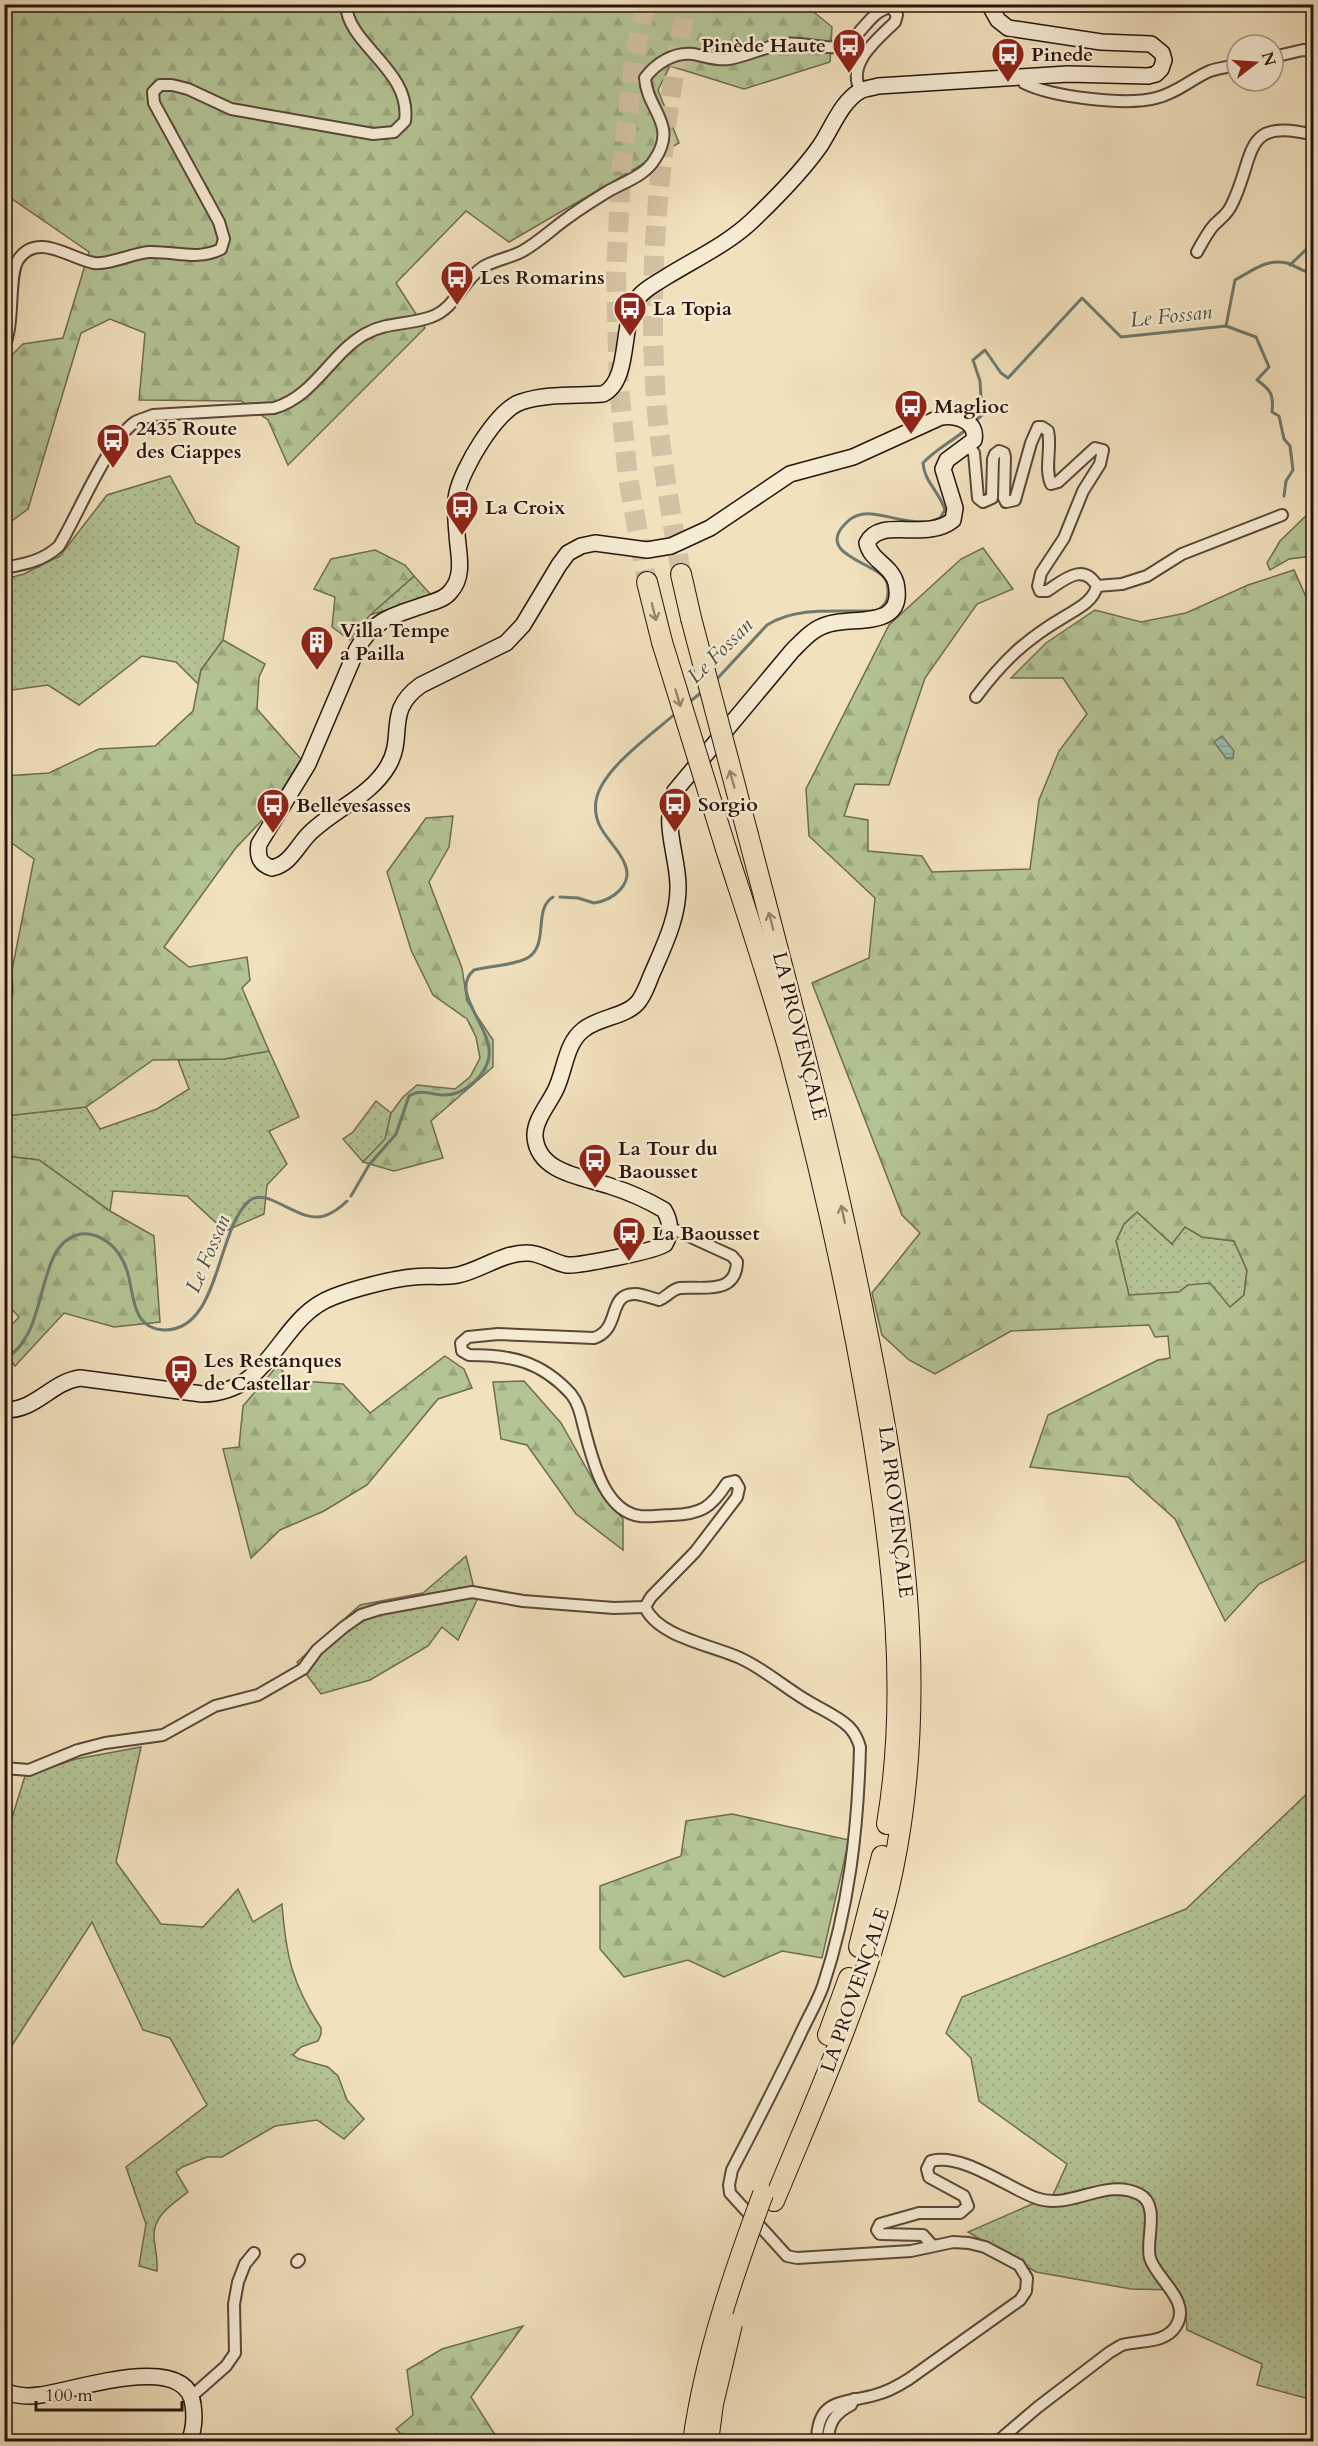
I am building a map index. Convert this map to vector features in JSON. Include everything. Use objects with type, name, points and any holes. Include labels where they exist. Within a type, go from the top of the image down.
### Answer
[{"type":"highway","name":"LA PROVENÇALE","points":[[681,574],[748,835],[824,1163],[865,1356],[887,1522],[898,1663],[897,1723],[889,1812],[881,1862],[860,1945],[769,2198],[715,2332],[706,2367],[693,2442]]},
{"type":"highway","name":"LA PROVENÇALE","points":[[647,582],[662,642],[824,1163]]},
{"type":"highway","name":"LA PROVENÇALE","points":[[708,2442],[713,2404],[730,2328],[769,2198]]},
{"type":"street","points":[[4,347],[11,330],[17,261],[27,252],[38,248],[54,248],[96,263],[147,252],[207,256],[221,249],[224,239],[219,222],[154,103],[153,92],[160,85],[172,85],[188,90],[231,109],[374,134],[394,132],[405,121],[407,109],[402,94],[380,58],[351,27],[346,14],[346,4]]},
{"type":"street","points":[[4,1410],[23,1408],[70,1379],[80,1377],[202,1395],[234,1389],[261,1369],[305,1314],[332,1297],[406,1278],[447,1277],[461,1274],[516,1254],[538,1255],[568,1265],[646,1252],[665,1244],[671,1228],[664,1210],[651,1202],[556,1168],[546,1160],[538,1148],[535,1135],[538,1123],[557,1089],[576,1037],[584,1028],[631,1008],[639,1002],[651,976],[671,926],[677,904],[678,884],[669,816],[675,791],[792,651],[812,631],[829,624],[882,618],[890,612],[896,599],[893,575],[869,551],[867,543],[870,536],[879,531],[935,530],[952,520],[955,508],[943,469],[946,460],[969,446],[975,435],[969,425],[954,416],[941,417],[853,457],[790,474],[710,528],[671,546],[647,550],[594,543],[581,546],[568,553],[523,625],[506,643],[409,693],[401,705],[393,753],[388,766],[374,784],[309,834],[283,865],[272,868],[263,864],[258,851],[259,844],[308,764],[364,638],[381,621],[443,598],[451,592],[458,581],[460,570],[455,508],[457,492],[468,464],[501,416],[520,402],[543,397],[603,394],[611,390],[616,384],[621,368],[629,316],[635,302],[646,289],[720,246],[747,226],[783,192],[820,146],[849,101],[861,91],[878,86],[916,82],[1068,74],[1148,76],[1156,74],[1161,69],[1164,60],[1162,53],[1151,44],[1101,42],[1008,28],[998,20],[989,4]]},
{"type":"street","points":[[4,568],[37,561],[50,554],[58,546],[109,454],[122,435],[136,422],[153,416],[274,408],[289,404],[304,393],[363,335],[379,327],[431,317],[444,310],[454,302],[480,269],[491,262],[523,251],[568,218],[642,173],[654,161],[662,146],[664,136],[663,124],[646,86],[645,78],[658,65],[672,57],[691,54],[709,59],[728,59],[783,44],[808,43],[838,47],[852,38],[878,12],[891,7],[897,15],[895,22],[859,61],[856,74],[861,91]]},
{"type":"street","points":[[1285,54],[1303,50],[1314,51]]},
{"type":"street","points":[[1022,77],[1024,83],[1033,88],[1051,92],[1104,100],[1137,101],[1179,90],[1209,71],[1225,68]]},
{"type":"street","points":[[1197,252],[1214,226],[1227,214],[1252,148],[1263,133],[1276,129],[1291,129],[1314,135]]},
{"type":"street","points":[[969,446],[974,453],[978,498],[983,502],[992,498],[993,459],[999,451],[1004,453],[1005,457],[1004,498],[1006,502],[1015,500],[1031,443],[1038,427],[1042,426],[1048,431],[1050,439],[1048,473],[1051,484],[1058,482],[1095,448],[1103,450],[1100,464],[1083,491],[1064,538],[1041,573],[1038,586],[1040,591],[1047,591],[1069,577],[1081,574],[1092,578],[1097,586],[1095,595],[1020,647],[998,668],[976,697]]},
{"type":"street","points":[[1097,586],[1122,584],[1147,576],[1182,554],[1282,515]]},
{"type":"street","points":[[645,1607],[651,1597],[695,1552],[737,1497],[739,1488],[735,1481],[727,1483],[716,1501],[695,1513],[639,1516],[627,1511],[617,1504],[608,1492],[594,1463],[578,1405],[572,1396],[535,1366],[516,1358],[468,1355],[462,1351],[461,1343],[468,1337],[498,1334],[594,1338],[603,1335],[610,1328],[618,1302],[626,1296],[636,1294],[660,1299],[679,1288],[713,1288],[723,1285],[732,1278],[737,1270],[737,1262],[732,1256],[671,1228]]},
{"type":"street","points":[[4,1768],[29,1770],[78,1750],[105,1743],[164,1736],[215,1706],[258,1695],[303,1669],[317,1650],[344,1627],[361,1615],[380,1609],[472,1592],[523,1601],[614,1608],[645,1607]]},
{"type":"street","points":[[645,1607],[655,1623],[669,1631],[755,1665],[849,1727],[858,1739],[860,1747],[854,1847],[836,1942],[822,1988],[776,2086],[732,2170],[730,2193],[787,2256],[797,2258],[910,2251],[952,2242],[986,2247],[1019,2265],[1027,2278],[1026,2291],[1020,2300],[909,2379],[889,2391],[836,2403],[827,2409],[820,2418],[817,2442]]},
{"type":"street","points":[[932,2245],[923,2235],[889,2236],[880,2234],[877,2230],[880,2224],[919,2213],[954,2214],[964,2211],[968,2206],[964,2196],[929,2177],[927,2169],[931,2161],[940,2159],[965,2164],[1039,2200],[1070,2200],[1100,2190],[1127,2190],[1141,2194],[1148,2205],[1151,2218],[1148,2250],[1151,2262],[1175,2296],[1180,2311],[1178,2324],[1172,2332],[1159,2339],[1122,2346],[1110,2352],[1038,2407],[997,2442]]},
{"type":"street","points":[[192,2396],[226,2366],[235,2353],[234,2304],[238,2282],[245,2264],[254,2253]]},
{"type":"street","points":[[4,2391],[24,2396],[41,2395],[113,2379],[166,2378],[177,2381],[187,2387],[192,2396],[194,2424],[189,2442]]},
{"type":"street","points":[[828,2442],[832,2420],[840,2410],[851,2405],[854,2399]]},
{"type":"green space","points":[[804,4],[832,27],[830,62],[744,89],[670,66],[658,90],[679,143],[509,242],[466,211],[396,283],[425,328],[288,465],[268,420],[241,401],[139,400],[145,333],[110,319],[81,333],[28,509],[5,526],[5,362],[23,344],[63,338],[89,252],[5,194],[5,5]]},
{"type":"green space","points":[[170,476],[196,523],[239,547],[223,640],[201,670],[198,684],[176,662],[142,656],[79,705],[48,685],[5,691],[5,579],[24,574],[60,556],[107,495]]},
{"type":"green space","points":[[1313,509],[1313,556],[1289,559],[1270,570],[1267,563],[1280,541]]},
{"type":"green space","points":[[983,548],[1013,589],[977,604],[925,678],[889,785],[855,784],[844,816],[868,820],[868,851],[922,856],[932,872],[1030,869],[1039,800],[1059,751],[1087,714],[1063,678],[1011,678],[1046,643],[1095,610],[1141,622],[1186,613],[1248,585],[1294,570],[1314,615],[1313,1557],[1259,1584],[1225,1621],[1175,1519],[1128,1477],[1030,1467],[1048,1415],[1158,1360],[1170,1358],[1168,1336],[1155,1337],[1149,1325],[1011,1331],[935,1374],[909,1360],[882,1335],[872,1293],[920,1233],[902,1215],[812,983],[869,958],[875,898],[809,836],[806,789],[889,625],[961,559]],"holes":[[[1137,1212],[1172,1244],[1185,1227],[1202,1237],[1234,1241],[1247,1270],[1244,1295],[1230,1307],[1210,1283],[1188,1285],[1179,1292],[1129,1295],[1116,1241],[1124,1224]]]},
{"type":"green space","points":[[375,550],[405,565],[414,576],[370,615],[350,640],[332,627],[335,597],[314,589],[331,559]]},
{"type":"green space","points":[[414,576],[432,596],[370,615]]},
{"type":"green space","points":[[223,640],[265,664],[259,677],[257,709],[301,759],[266,816],[235,849],[164,947],[189,967],[247,957],[250,980],[242,988],[269,1051],[224,1059],[153,1060],[86,1107],[5,1116],[5,1019],[13,993],[12,970],[34,859],[6,839],[5,841],[5,776],[49,773],[99,749],[155,746],[193,711],[201,670]]},
{"type":"green space","points":[[453,816],[449,847],[429,882],[462,968],[467,1001],[493,1040],[493,1067],[431,1121],[443,1158],[394,1171],[363,1162],[385,1139],[391,1113],[403,1097],[417,1085],[455,1089],[470,1077],[480,1058],[476,1037],[467,1019],[433,995],[411,950],[387,872],[426,818]]},
{"type":"green space","points":[[12,970],[13,993],[5,1019],[5,975]]},
{"type":"green space","points":[[269,1051],[299,1117],[269,1131],[287,1164],[267,1185],[264,1214],[225,1231],[187,1196],[113,1191],[110,1211],[39,1160],[5,1156],[5,1116],[86,1107],[100,1129],[157,1109],[189,1089],[178,1060],[224,1059]]},
{"type":"green space","points":[[376,1101],[391,1113],[386,1139],[363,1162],[343,1139],[353,1132]]},
{"type":"green space","points":[[5,1156],[39,1160],[110,1211],[154,1236],[160,1322],[114,1327],[64,1313],[15,1366],[5,1353],[5,1332],[19,1317],[5,1302]]},
{"type":"green space","points":[[1137,1212],[1172,1244],[1185,1226],[1202,1237],[1234,1241],[1247,1270],[1244,1295],[1230,1307],[1188,1285],[1179,1292],[1129,1296],[1116,1241],[1124,1224]]},
{"type":"green space","points":[[445,1356],[464,1369],[472,1388],[438,1399],[367,1485],[324,1511],[280,1530],[251,1558],[223,1449],[239,1447],[243,1406],[278,1365],[289,1380],[343,1384],[370,1413]]},
{"type":"green space","points":[[524,1381],[561,1423],[598,1489],[623,1519],[623,1550],[576,1514],[527,1445],[501,1439],[493,1382]]},
{"type":"green space","points":[[466,1556],[477,1600],[458,1640],[442,1627],[428,1646],[370,1680],[321,1694],[297,1662],[360,1605],[423,1593]]},
{"type":"green space","points":[[141,1747],[116,1862],[161,1924],[203,1927],[238,1889],[253,1922],[282,1904],[292,1969],[303,1997],[321,2028],[318,2041],[301,2047],[293,2055],[299,2059],[328,2067],[338,2076],[347,2100],[364,2119],[344,2139],[317,2120],[275,2126],[222,2157],[207,2157],[182,2167],[176,2172],[188,2192],[160,2216],[155,2229],[157,2271],[139,2266],[146,2224],[126,2167],[207,2105],[170,2038],[143,2030],[92,1922],[5,2056],[4,1964],[8,1961],[4,1957],[5,1840],[25,1776],[76,1759]]},
{"type":"green space","points":[[1313,1788],[1313,2400],[1257,2385],[1262,2364],[1187,2330],[1186,2315],[1178,2290],[1131,2289],[1036,2272],[968,2232],[1053,2195],[1067,2164],[979,2101],[971,2058],[946,2033],[962,1997],[1186,1909]]},
{"type":"green space","points":[[732,1814],[849,1840],[822,1958],[782,1951],[724,1977],[688,1960],[624,1977],[600,1949],[600,1886],[681,1856],[686,1821]]},
{"type":"green space","points":[[523,2326],[471,2397],[499,2441],[408,2441],[396,2429],[413,2415],[407,2370],[442,2349]]},
{"type":"shaded area","points":[[1222,736],[1234,751],[1233,758],[1226,758],[1214,742]]},
{"type":"waterway","name":"Le Fossan","points":[[1290,265],[1314,242]]},
{"type":"waterway","points":[[1226,326],[1235,280],[1260,266],[1273,262],[1287,263],[1314,273]]},
{"type":"waterway","name":"Le Fossan","points":[[975,421],[982,415],[980,381],[973,360],[985,350],[1001,373],[1008,378],[1082,298],[1121,337],[1226,326],[1256,337],[1269,367],[1257,380],[1270,393],[1272,412],[1279,416],[1284,439],[1290,446],[1293,470],[1286,481],[1284,496]]},
{"type":"waterway","name":"Le Fossan","points":[[932,521],[940,518],[945,510],[926,476],[923,463],[968,428]]},
{"type":"waterway","name":"Le Fossan","points":[[878,610],[887,597],[886,580],[878,572],[841,549],[837,542],[839,533],[847,522],[862,514],[923,522]]},
{"type":"waterway","name":"Le Fossan","points":[[716,680],[767,625],[779,619],[804,612],[872,611]]},
{"type":"waterway","name":"Le Fossan","points":[[688,703],[702,692]]},
{"type":"waterway","name":"Le Fossan","points":[[560,897],[578,898],[594,903],[615,895],[624,884],[627,870],[620,854],[600,827],[597,820],[596,801],[600,789],[617,765],[676,713]]},
{"type":"waterway","name":"Le Fossan","points":[[351,1196],[369,1165],[396,1134],[409,1096],[418,1092],[445,1095],[458,1092],[470,1086],[484,1070],[489,1052],[487,1040],[470,1002],[466,990],[467,980],[474,970],[510,964],[529,957],[535,951],[538,943],[544,909],[553,897]]},
{"type":"waterway","name":"Le Fossan","points":[[4,1359],[19,1348],[29,1332],[54,1256],[63,1243],[77,1235],[96,1236],[114,1248],[126,1269],[136,1310],[140,1317],[146,1324],[164,1330],[182,1326],[196,1314],[207,1297],[238,1215],[249,1201],[256,1197],[264,1198],[314,1217],[331,1213],[347,1201]]},
{"type":"tunnel","points":[[646,4],[635,54],[621,172],[616,275],[619,387],[628,478],[647,582]]},
{"type":"tunnel","points":[[681,574],[658,420],[653,349],[653,299],[663,151],[687,4]]},
{"type":"place","name":"Pinède Haute","points":[[849,74]]},
{"type":"place","name":"Pinede","points":[[1008,83]]},
{"type":"place","name":"Les Romarins","points":[[457,306]]},
{"type":"place","name":"La Topia","points":[[630,337]]},
{"type":"place","name":"Maglioc","points":[[911,435]]},
{"type":"place","name":"2435 Route des Ciappes","points":[[113,469]]},
{"type":"place","name":"La Croix","points":[[462,536]]},
{"type":"place","name":"Villa Tempe a Pailla","points":[[317,671]]},
{"type":"place","name":"Sorgio","points":[[675,833]]},
{"type":"place","name":"Bellevesasses","points":[[273,834]]},
{"type":"place","name":"La Tour du Baousset","points":[[595,1189]]},
{"type":"place","name":"La Baousset","points":[[629,1262]]},
{"type":"place","name":"Les Restanques de Castellar","points":[[181,1400]]}]
